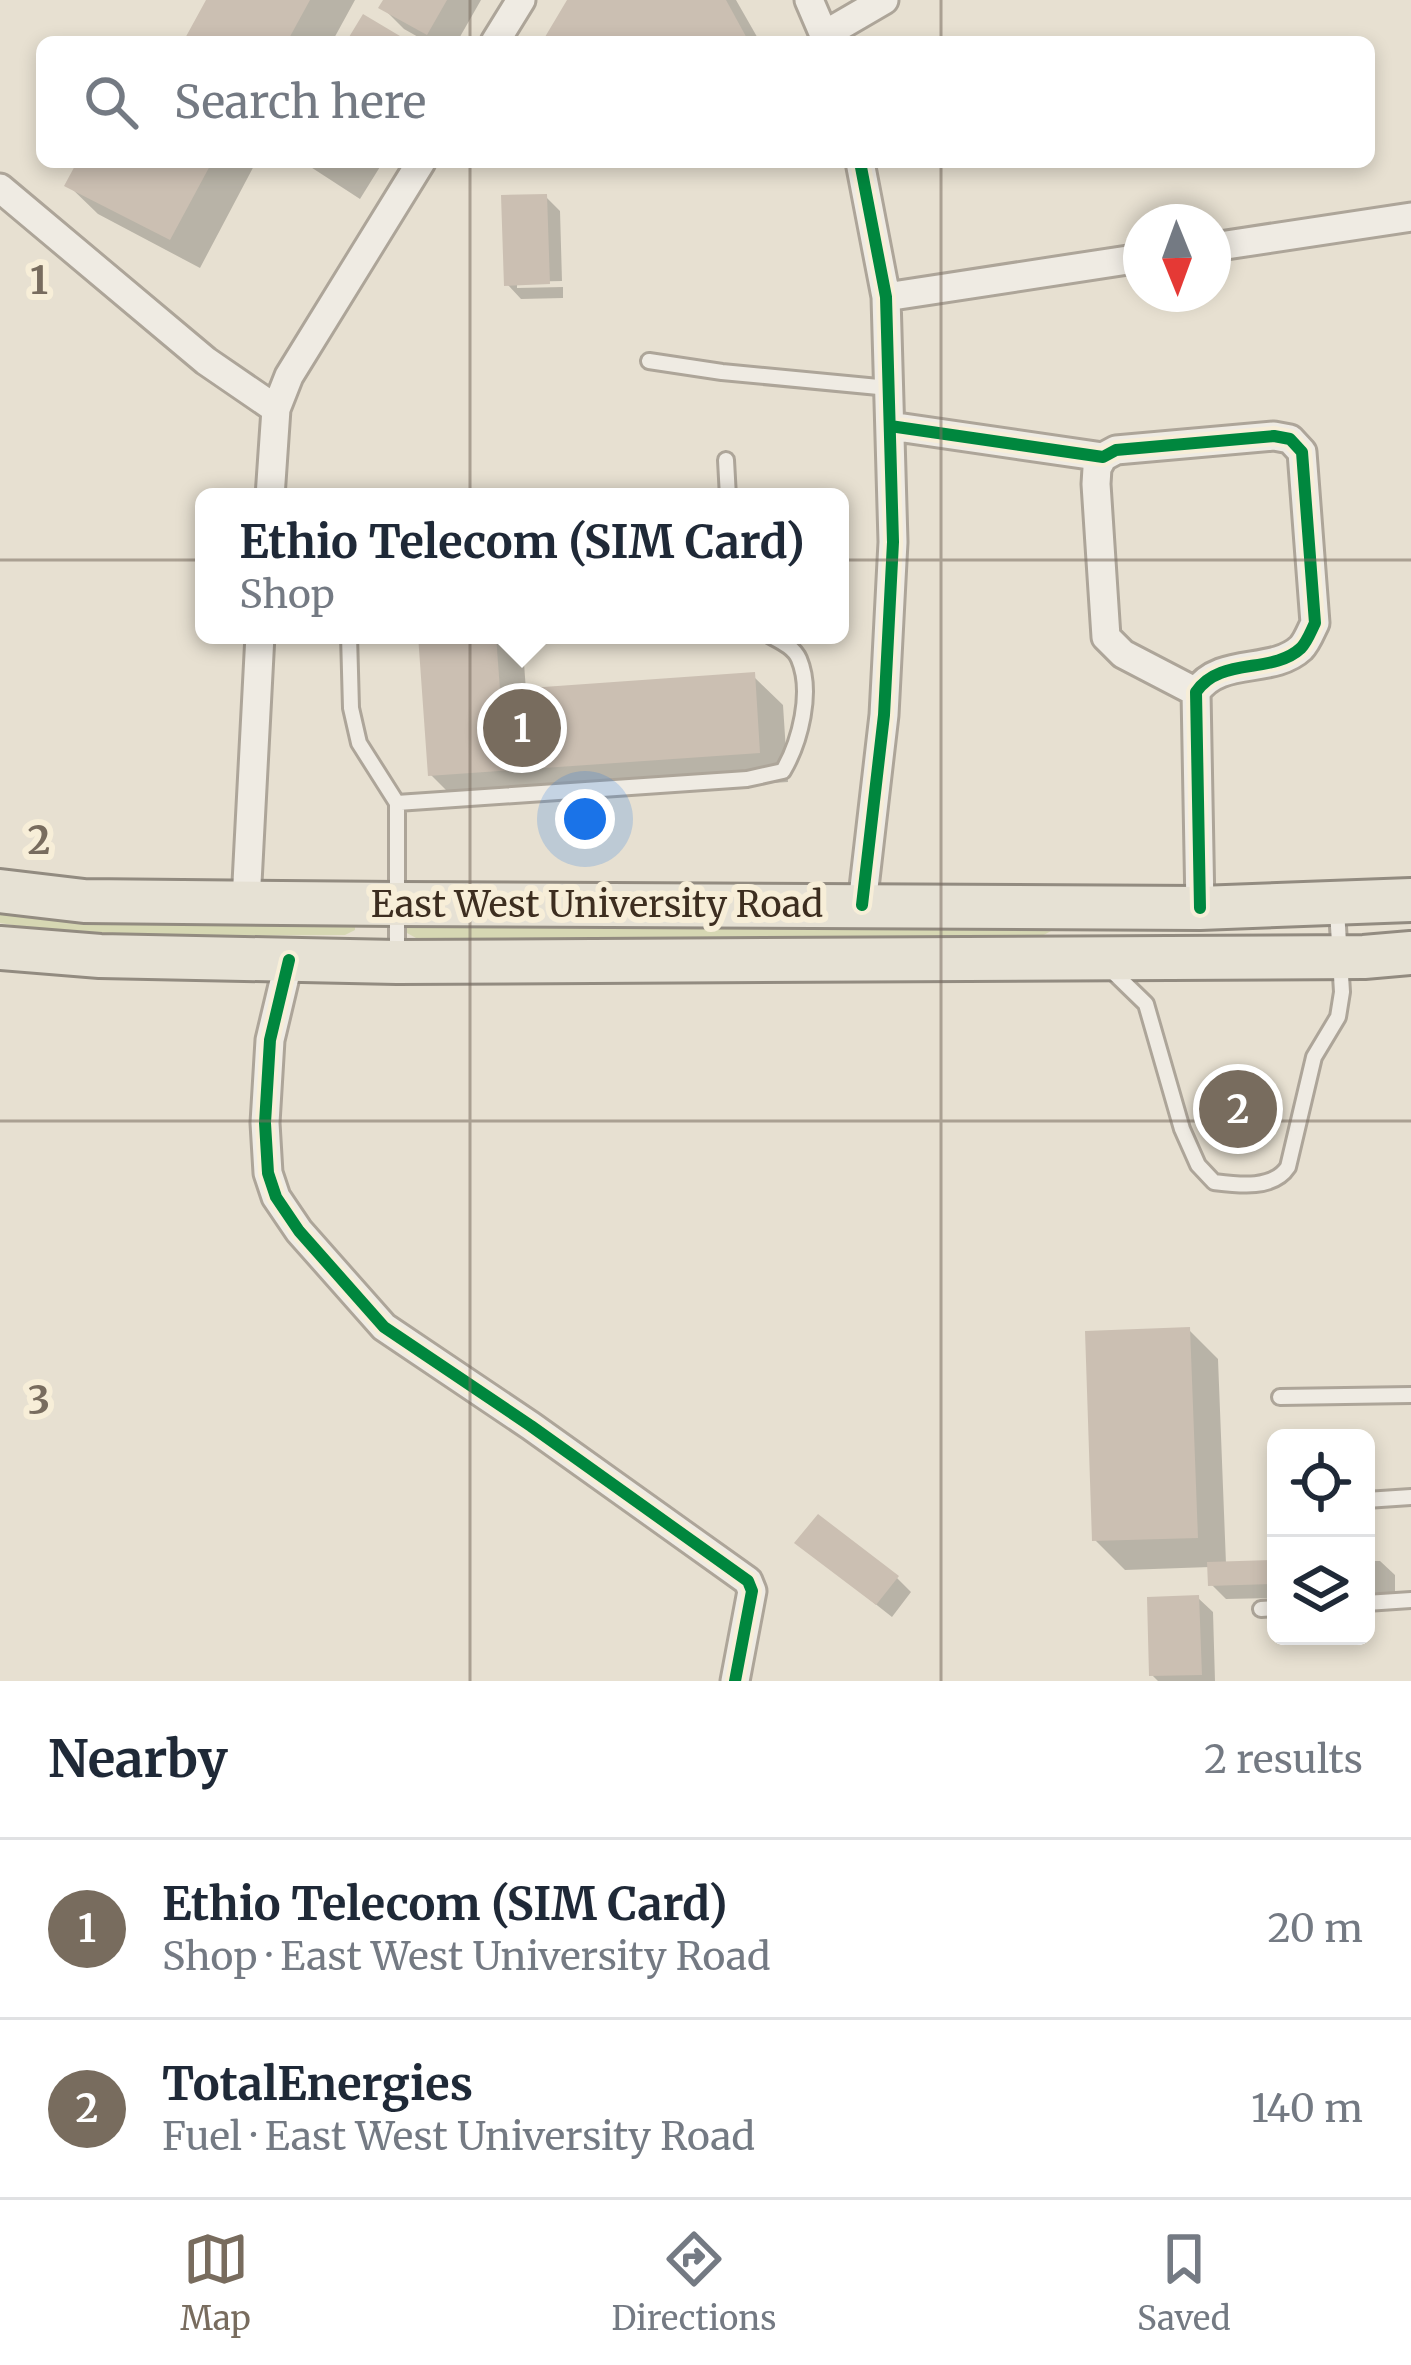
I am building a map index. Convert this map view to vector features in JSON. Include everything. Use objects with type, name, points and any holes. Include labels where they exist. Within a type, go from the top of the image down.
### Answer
[{"type":"main road","name":"East West University Road","points":[[0,891],[83,901],[862,905],[1339,957],[1411,953]]},
{"type":"main road","name":"East West University Road","points":[[0,947],[100,956],[397,962],[1095,933],[1200,908],[1411,900]]},
{"type":"street","points":[[499,36],[521,0]]},
{"type":"street","points":[[808,0],[824,36]]},
{"type":"street","points":[[828,36],[884,0]]},
{"type":"street","points":[[271,488],[276,409],[308,343],[417,168]]},
{"type":"street","points":[[861,168],[886,297],[893,542],[884,715],[862,905]]},
{"type":"street","points":[[0,188],[206,361],[276,409]]},
{"type":"street","points":[[1231,244],[1411,217]]},
{"type":"street","points":[[886,297],[1123,261]]},
{"type":"street","points":[[890,426],[1103,458]]},
{"type":"street","points":[[1196,692],[1123,654],[1106,637],[1096,468],[1116,450],[1274,436],[1290,439],[1302,452],[1315,623],[1304,646],[1288,656],[1210,677],[1196,692],[1200,908]]},
{"type":"street","points":[[246,902],[260,644]]},
{"type":"street","points":[[289,960],[270,1040],[266,1087],[268,1173],[276,1197],[299,1232],[384,1327],[748,1581],[752,1592],[735,1681]]},
{"type":"lane","points":[[649,361],[889,388]]},
{"type":"lane","points":[[726,460],[728,488]]},
{"type":"lane","points":[[349,644],[351,708],[359,742],[397,803],[397,962]]},
{"type":"lane","points":[[397,803],[747,779],[782,771],[796,749],[803,680],[799,658],[784,644]]},
{"type":"lane","points":[[1095,933],[1146,1004],[1182,1129],[1198,1165],[1214,1182],[1266,1183],[1281,1177],[1288,1167],[1314,1057],[1337,1018],[1342,992],[1336,905]]},
{"type":"lane","points":[[1280,1397],[1411,1395]]},
{"type":"lane","points":[[1375,1499],[1411,1497]]},
{"type":"lane","points":[[1375,1602],[1411,1600]]},
{"type":"green space","points":[[0,904],[355,922],[355,930],[345,935],[86,933],[0,923]]},
{"type":"green space","points":[[1050,917],[1051,931],[1019,940],[416,938],[407,933],[406,922]]},
{"type":"building","points":[[206,0],[310,0],[290,36],[186,36]]},
{"type":"building","points":[[383,0],[447,0],[427,35],[378,8]]},
{"type":"building","points":[[567,0],[726,0],[746,36],[546,36]]},
{"type":"building","points":[[363,14],[400,36],[350,36]]},
{"type":"building","points":[[74,168],[209,168],[170,240],[64,186]]},
{"type":"building","points":[[547,194],[550,284],[504,286],[501,195]]},
{"type":"building","points":[[419,644],[497,644],[500,690],[755,672],[760,753],[428,776]]},
{"type":"building","points":[[1190,1327],[1198,1538],[1092,1541],[1085,1331]]},
{"type":"building","points":[[818,1514],[899,1576],[876,1605],[794,1543]]},
{"type":"building","points":[[1267,1560],[1267,1584],[1208,1586],[1207,1562]]},
{"type":"building","points":[[1199,1595],[1202,1675],[1149,1676],[1147,1597]]},
{"type":"cycle path","points":[[861,168],[886,297],[893,542],[884,715],[862,905]]},
{"type":"cycle path","points":[[890,426],[1103,457],[1116,450],[1274,436],[1290,439],[1302,452],[1315,623],[1303,646],[1289,656],[1218,674],[1196,692],[1200,908]]},
{"type":"cycle path","points":[[289,960],[270,1040],[265,1123],[268,1173],[276,1197],[299,1231],[384,1327],[748,1581],[752,1591],[735,1681]]},
{"type":"place","name":"Ethio Telecom (SIM Card)","points":[[522,728]]},
{"type":"place","name":"TotalEnergies","points":[[1238,1109]]}]
